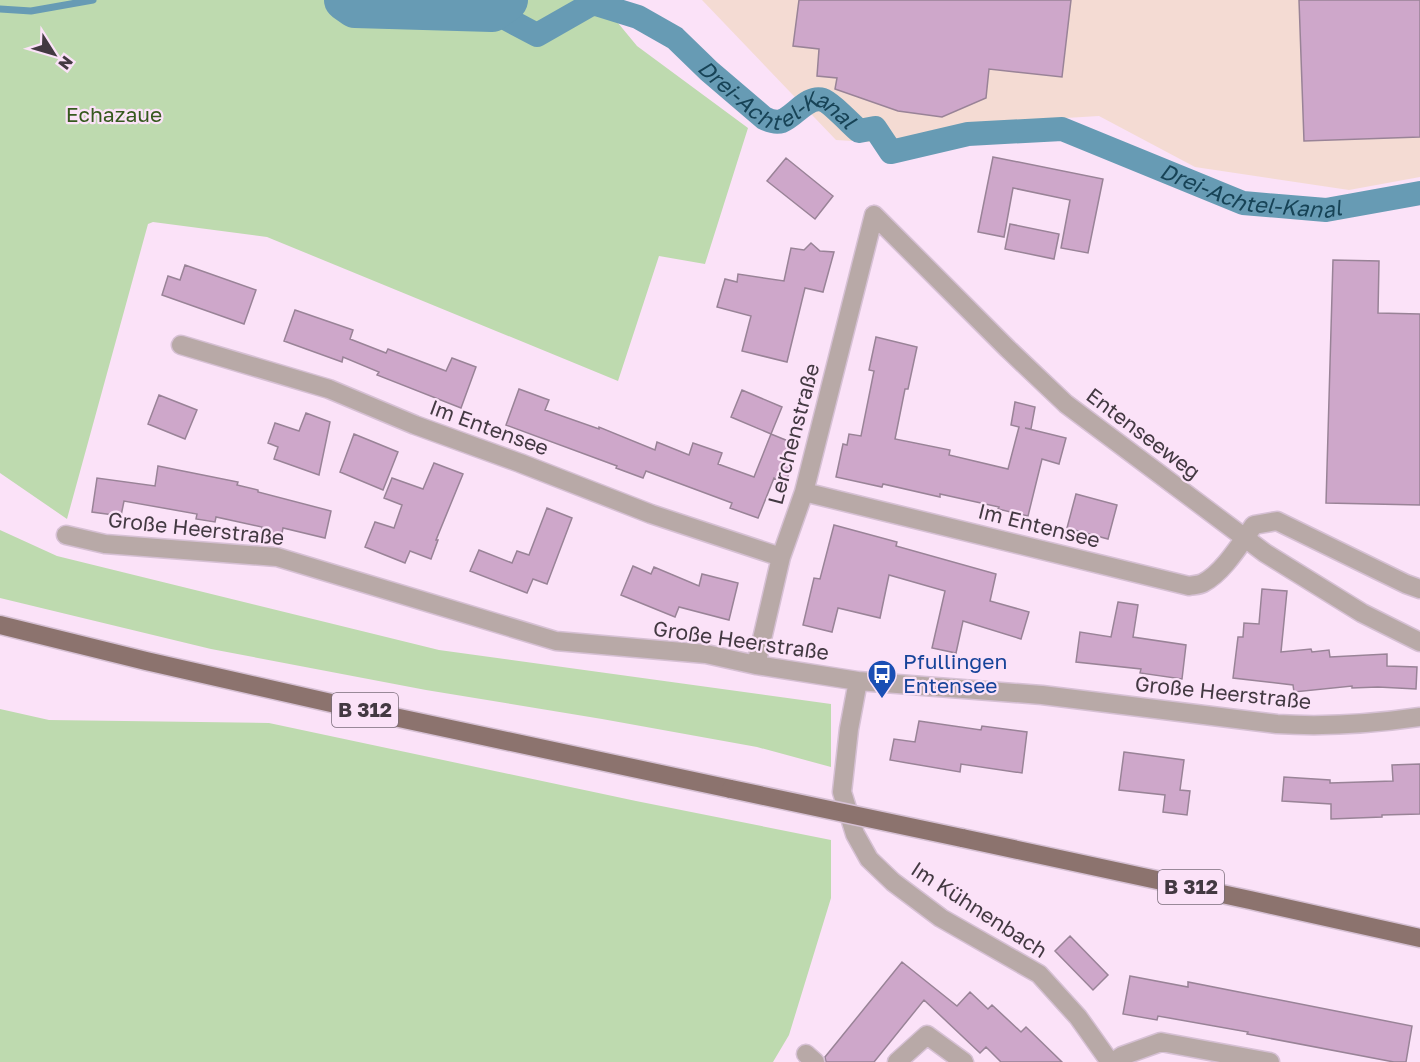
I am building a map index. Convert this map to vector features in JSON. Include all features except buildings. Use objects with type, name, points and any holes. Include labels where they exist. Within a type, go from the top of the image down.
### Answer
[{"type":"main road","name":"B 312","points":[[0,626],[371,712],[1420,938]]},
{"type":"street","name":"Lerchenstraße","points":[[756,664],[781,557],[804,492],[874,215]]},
{"type":"street","name":"Entenseeweg","points":[[874,215],[1066,404],[1265,553],[1362,613],[1420,642]]},
{"type":"street","name":"Im Entensee","points":[[181,345],[329,389],[415,425],[651,514],[781,557]]},
{"type":"street","name":"Im Entensee","points":[[804,492],[1189,586],[1202,583],[1214,576],[1254,525],[1277,521],[1420,589]]},
{"type":"street","name":"Große Heerstraße","points":[[66,535],[105,544],[277,557],[556,641],[706,654],[858,681],[1041,695],[1277,724],[1312,726],[1357,724],[1420,717]]},
{"type":"street","name":"Im Kühnenbach","points":[[858,681],[849,729],[842,792],[855,834],[869,859],[893,882],[941,918],[1039,974],[1078,1017],[1111,1062]]},
{"type":"street","points":[[897,1062],[927,1035],[964,1062]]},
{"type":"street","points":[[1111,1062],[1161,1042],[1270,1062]]},
{"type":"shaded area","points":[[702,0],[1420,0],[1420,177],[1349,190],[1195,167],[1099,116],[1001,122],[931,137],[884,143],[836,140]]},
{"type":"green space","name":"Echazaue","points":[[0,0],[599,0],[637,46],[748,128],[705,264],[659,256],[618,381],[267,237],[153,222],[148,224],[67,519],[0,473]]},
{"type":"green space","points":[[0,530],[57,556],[439,650],[831,704],[831,767],[757,747],[426,690],[211,649],[0,598]]},
{"type":"green space","points":[[0,709],[49,720],[269,723],[831,840],[831,898],[789,1035],[773,1062],[0,1062]]},
{"type":"waterway","points":[[0,9],[31,11],[93,0]]},
{"type":"waterway","points":[[345,0],[355,7],[492,11],[507,0]]},
{"type":"waterway","name":"Drei-Achtel-Kanal","points":[[492,11],[537,35],[593,3],[638,17],[675,38],[709,71],[764,118],[782,121],[812,100],[823,100],[859,131],[875,128],[891,152],[968,134],[1062,129],[1243,203],[1326,210],[1420,193]]},
{"type":"place","name":"Pfullingen Entensee","points":[[882,700]]}]
